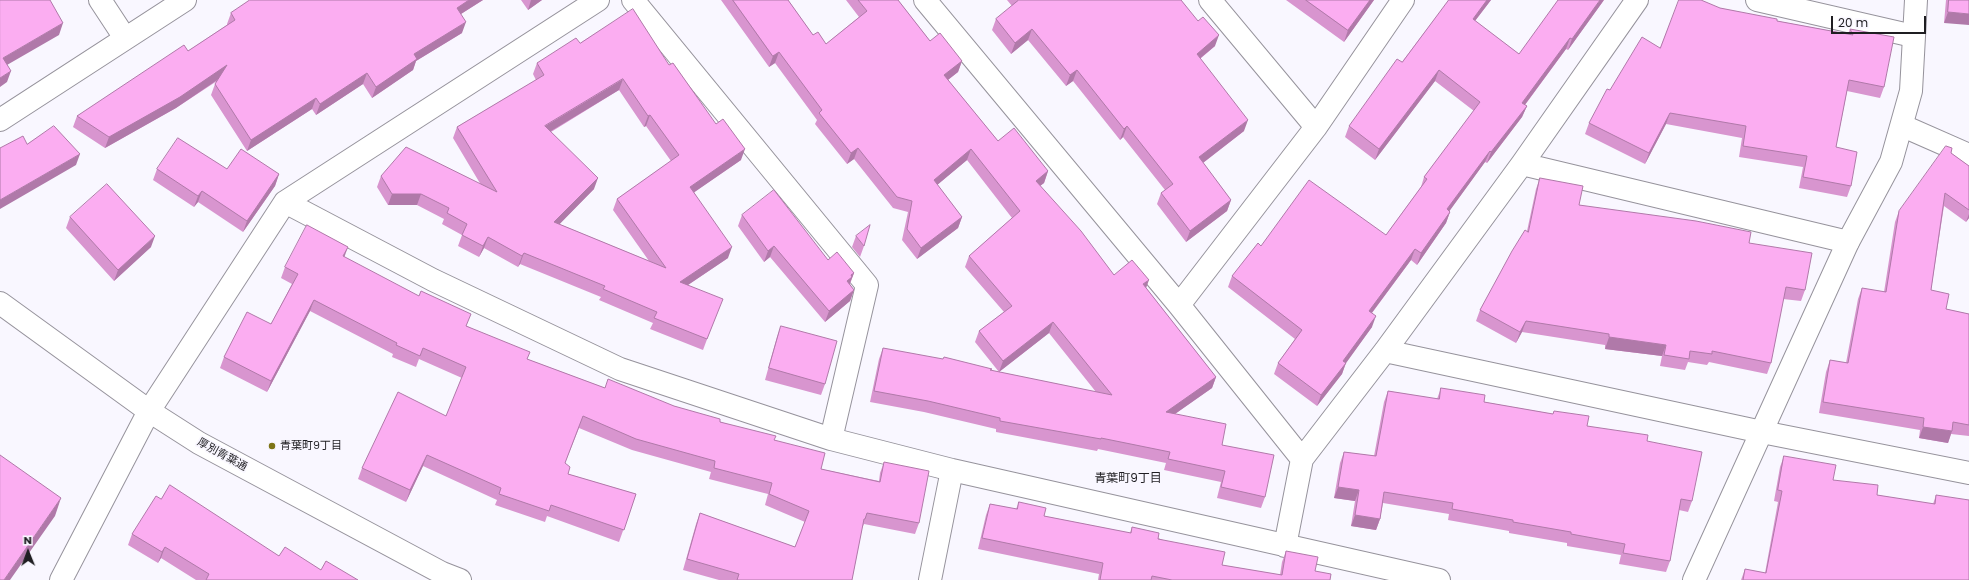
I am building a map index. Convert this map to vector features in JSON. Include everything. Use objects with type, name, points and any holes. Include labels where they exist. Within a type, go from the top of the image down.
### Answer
[{"type":"street","points":[[100,0],[125,38]]},
{"type":"street","points":[[0,120],[185,0]]},
{"type":"street","points":[[61,580],[149,411],[285,202],[598,0]]},
{"type":"street","points":[[633,0],[867,285],[831,439]]},
{"type":"street","points":[[925,0],[1179,305],[1302,459]]},
{"type":"street","points":[[1210,0],[1316,127]]},
{"type":"street","points":[[1179,305],[1316,127],[1403,0]]},
{"type":"street","points":[[1285,546],[1302,459],[1385,351],[1522,164],[1637,0]]},
{"type":"street","points":[[1756,0],[1913,36]]},
{"type":"street","points":[[1694,580],[1848,242],[1891,162],[1911,91],[1916,0]]},
{"type":"street","points":[[1902,126],[1969,154]]},
{"type":"street","points":[[1522,164],[1848,242]]},
{"type":"street","points":[[285,202],[433,280],[620,369],[831,439],[952,470],[1439,580]]},
{"type":"street","name":"厚別青葉通","points":[[0,303],[149,411],[199,443],[442,573],[460,580]]},
{"type":"street","points":[[1385,351],[1762,432],[1969,473]]},
{"type":"street","points":[[930,580],[952,470]]},
{"type":"building","points":[[0,0],[50,0],[63,23],[3,58],[11,71],[0,78]]},
{"type":"building","points":[[250,0],[469,0],[457,8],[466,22],[414,54],[417,59],[376,87],[367,73],[320,104],[316,98],[251,140],[215,84],[227,65],[180,97],[109,137],[77,116],[184,45],[188,51],[235,20],[231,13]]},
{"type":"building","points":[[733,0],[788,0],[813,35],[818,32],[826,44],[867,11],[858,0],[898,0],[930,41],[940,33],[962,61],[944,75],[998,141],[1014,128],[1048,171],[1036,181],[1081,231],[1114,275],[1132,260],[1149,280],[1143,284],[1216,377],[1166,412],[1226,424],[1222,445],[1274,455],[1265,497],[1221,487],[1225,471],[1168,459],[1170,452],[1101,438],[1000,421],[1000,418],[928,401],[874,391],[883,348],[943,359],[944,357],[992,369],[990,370],[1112,395],[1053,322],[1003,361],[979,331],[1012,306],[969,256],[1020,211],[971,149],[934,180],[962,217],[921,248],[907,229],[912,201],[897,197],[858,148],[851,153],[819,113],[822,110],[779,52],[773,56]]},
{"type":"building","points":[[1019,0],[1181,0],[1198,21],[1203,17],[1219,35],[1197,54],[1248,120],[1199,157],[1231,200],[1190,231],[1161,193],[1173,184],[1127,126],[1124,129],[1077,70],[1070,75],[1032,29],[1015,43],[996,19]]},
{"type":"building","points":[[1306,0],[1370,0],[1348,30]]},
{"type":"building","points":[[1449,0],[1487,0],[1473,19],[1519,54],[1558,0],[1600,0],[1572,39],[1570,38],[1522,103],[1527,106],[1491,152],[1490,151],[1447,209],[1450,212],[1421,253],[1415,249],[1369,311],[1376,316],[1343,361],[1346,363],[1321,395],[1278,363],[1302,330],[1232,276],[1258,243],[1261,246],[1309,180],[1386,235],[1427,179],[1424,177],[1480,102],[1439,70],[1379,149],[1349,126],[1397,59],[1402,62]]},
{"type":"building","points":[[1679,0],[1701,0],[1720,8],[1777,19],[1777,21],[1853,35],[1850,29],[1894,37],[1884,87],[1849,80],[1836,147],[1857,152],[1851,186],[1803,177],[1807,156],[1743,146],[1746,126],[1670,113],[1649,153],[1589,123],[1607,89],[1610,90],[1642,37],[1660,48]]},
{"type":"building","points":[[1949,0],[1969,0],[1969,14],[1948,12]]},
{"type":"building","points":[[633,9],[669,65],[673,63],[716,124],[723,119],[745,149],[690,187],[732,247],[680,282],[723,299],[707,339],[654,318],[657,312],[603,289],[605,286],[524,253],[522,256],[488,237],[483,246],[462,235],[467,224],[447,213],[449,208],[421,194],[392,194],[381,176],[406,147],[497,192],[457,127],[544,75],[537,63],[576,38],[580,43]],"holes":[[[623,79],[648,116],[650,115],[679,155],[617,199],[666,268],[554,222],[598,178],[545,126]]]},
{"type":"building","points":[[54,126],[80,154],[0,200],[0,148],[23,136],[27,144]]},
{"type":"building","points":[[178,138],[227,169],[241,149],[279,174],[247,221],[202,191],[198,196],[157,169]]},
{"type":"building","points":[[1946,146],[1952,148],[1951,153],[1969,166],[1969,210],[1945,193],[1931,290],[1949,294],[1946,309],[1969,314],[1969,425],[1953,422],[1952,431],[1923,427],[1924,418],[1823,402],[1830,360],[1848,363],[1862,288],[1886,292],[1899,211]]},
{"type":"building","points":[[1540,178],[1583,186],[1579,205],[1696,221],[1751,232],[1749,243],[1812,253],[1805,290],[1786,287],[1771,363],[1712,351],[1712,354],[1690,351],[1689,359],[1664,355],[1666,345],[1609,337],[1609,334],[1526,321],[1520,332],[1480,310],[1512,251],[1525,230],[1528,232]]},
{"type":"building","points":[[107,184],[155,236],[118,270],[70,217]]},
{"type":"building","points":[[774,190],[828,260],[837,252],[854,273],[847,281],[854,290],[829,311],[774,246],[768,251],[742,215]]},
{"type":"building","points":[[307,225],[348,247],[343,256],[419,296],[421,291],[471,314],[466,326],[530,352],[527,359],[605,388],[608,379],[674,406],[720,419],[720,422],[776,436],[774,440],[825,453],[821,469],[880,482],[884,462],[929,471],[919,523],[867,513],[864,519],[852,580],[737,580],[739,574],[687,559],[700,513],[795,547],[809,511],[769,494],[772,483],[714,468],[715,461],[636,439],[583,416],[565,463],[570,467],[568,474],[636,494],[624,530],[551,505],[549,511],[499,494],[501,488],[427,455],[410,490],[362,468],[398,392],[446,416],[466,367],[423,348],[420,356],[396,345],[397,343],[314,300],[271,381],[224,357],[247,312],[271,324],[298,274],[285,267]]},
{"type":"building","points":[[870,225],[864,246],[856,236]]},
{"type":"building","points":[[781,326],[837,341],[825,384],[769,368]]},
{"type":"building","points":[[1441,388],[1485,395],[1484,402],[1553,414],[1554,411],[1589,416],[1587,426],[1648,435],[1647,441],[1702,452],[1692,501],[1681,499],[1670,561],[1623,553],[1625,544],[1571,534],[1571,532],[1513,522],[1513,520],[1452,509],[1453,503],[1384,492],[1380,519],[1355,515],[1359,490],[1338,487],[1344,452],[1376,456],[1388,391],[1439,399]]},
{"type":"building","points":[[0,455],[61,498],[4,580],[0,580]]},
{"type":"building","points":[[1784,456],[1836,465],[1833,480],[1878,485],[1877,495],[1935,504],[1936,495],[1969,500],[1969,580],[1743,580],[1745,569],[1766,573],[1782,491],[1778,490]]},
{"type":"building","points":[[170,485],[279,556],[285,547],[321,570],[326,561],[358,580],[206,580],[209,574],[165,547],[162,552],[132,534],[156,496],[161,499]]},
{"type":"building","points":[[1019,502],[1046,508],[1044,516],[1131,533],[1132,527],[1159,533],[1158,539],[1225,552],[1222,565],[1282,575],[1286,551],[1318,557],[1315,571],[1331,574],[1330,580],[1172,580],[1152,576],[1151,580],[1100,580],[1103,563],[982,538],[990,504],[1017,509]]},
{"type":"place","name":"青葉町9丁目","points":[[272,446]]},
{"type":"district","name":"青葉町9丁目","points":[[1128,479]]}]
